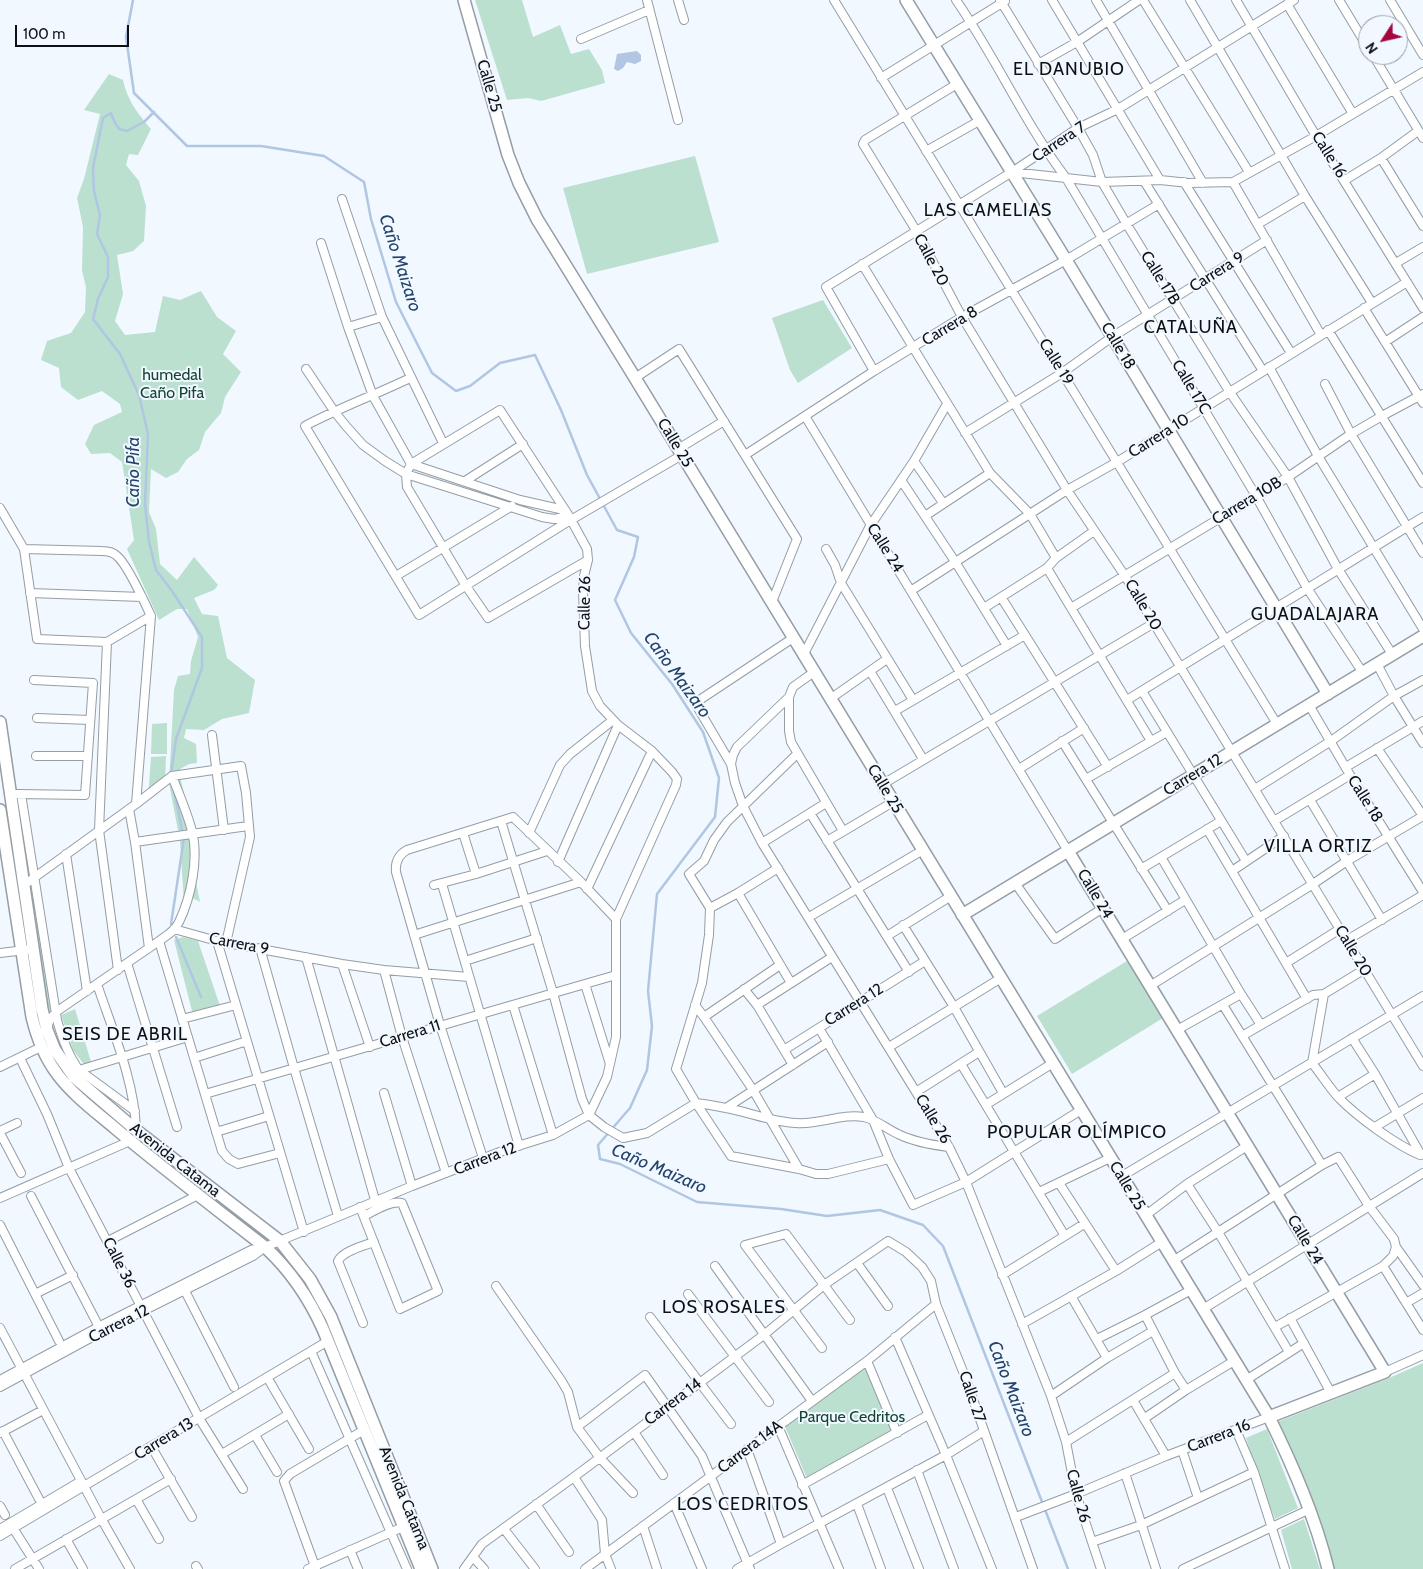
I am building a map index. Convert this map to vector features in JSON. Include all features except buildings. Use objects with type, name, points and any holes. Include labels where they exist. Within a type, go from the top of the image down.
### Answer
[{"type":"street","name":"Calle 25","points":[[464,0],[508,155],[519,184],[537,220],[636,378],[1269,1417],[1310,1509],[1328,1569]]},
{"type":"street","points":[[647,0],[678,120]]},
{"type":"street","points":[[678,0],[684,20]]},
{"type":"street","name":"Calle 19","points":[[834,0],[1277,724]]},
{"type":"street","name":"Calle 18","points":[[906,0],[1066,260],[1328,694]]},
{"type":"street","name":"Calle 17C","points":[[956,0],[972,23],[1046,150],[1066,178],[1204,408],[1307,588],[1363,673]]},
{"type":"street","points":[[1052,0],[1160,180]]},
{"type":"street","points":[[1096,0],[1204,183]]},
{"type":"street","points":[[1038,64],[1077,42],[1141,0],[1185,67],[1249,172]]},
{"type":"street","points":[[1190,0],[1305,196],[1372,303]]},
{"type":"street","name":"Calle 16","points":[[1236,0],[1316,136],[1345,180],[1406,282],[1420,298],[1423,308]]},
{"type":"street","points":[[1339,0],[1358,31]]},
{"type":"street","points":[[1390,0],[1423,55]]},
{"type":"street","points":[[882,78],[972,23],[1003,1]]},
{"type":"street","name":"Calle 17B","points":[[1003,1],[1038,64],[1093,155],[1102,182],[1126,223],[1230,391],[1288,477],[1338,569],[1392,654]]},
{"type":"street","points":[[1291,2],[1353,114]]},
{"type":"street","name":"Carrera 7","points":[[874,371],[826,288],[1012,172],[1078,128],[1118,108],[1291,2]]},
{"type":"street","points":[[580,39],[649,10]]},
{"type":"street","points":[[1378,65],[1423,138]]},
{"type":"street","points":[[1012,172],[1102,182],[1160,180],[1204,183],[1233,182],[1316,136],[1423,72]]},
{"type":"street","points":[[905,116],[957,84]]},
{"type":"street","name":"Calle 20","points":[[905,116],[865,140],[863,144],[916,232],[962,317],[1067,490],[1125,576],[1423,1066]]},
{"type":"street","points":[[926,151],[979,121]]},
{"type":"street","points":[[1345,180],[1381,158],[1418,131]]},
{"type":"street","points":[[1381,158],[1423,226]]},
{"type":"street","points":[[1144,181],[1205,279],[1266,369],[1423,629]]},
{"type":"street","points":[[1184,182],[1291,354]]},
{"type":"street","points":[[1233,182],[1325,332],[1382,416],[1423,483]]},
{"type":"street","points":[[1258,224],[1305,196]]},
{"type":"street","points":[[342,199],[382,317],[443,444],[411,464],[406,474],[407,487],[466,586],[488,618],[588,560]]},
{"type":"street","name":"Carrera 8","points":[[745,455],[874,371],[962,317],[1066,260],[1159,204]]},
{"type":"street","name":"Carrera 9","points":[[965,433],[1062,373],[1112,337],[1267,240]]},
{"type":"street","points":[[321,243],[373,396],[411,464],[568,516]]},
{"type":"street","points":[[1396,263],[1423,247]]},
{"type":"street","points":[[862,264],[990,473],[1030,514],[1056,558]]},
{"type":"street","name":"Carrera 10","points":[[912,590],[1067,490],[1117,462],[1406,282]]},
{"type":"street","points":[[1364,308],[1422,398]]},
{"type":"street","points":[[348,327],[382,317]]},
{"type":"street","points":[[1385,342],[1423,317]]},
{"type":"street","points":[[636,378],[679,349],[797,538],[772,602]]},
{"type":"street","points":[[306,369],[334,411],[362,445],[406,474],[554,519],[592,508],[625,489],[724,421]]},
{"type":"street","points":[[410,378],[373,396],[334,411],[305,426],[419,615],[466,586],[568,516]]},
{"type":"street","points":[[1325,384],[1351,434],[1423,553]]},
{"type":"street","name":"Carrera 10B","points":[[1072,608],[1288,477],[1351,434],[1382,416],[1422,398]]},
{"type":"street","points":[[804,654],[870,526],[914,461],[947,404]]},
{"type":"street","name":"Calle 26","points":[[443,444],[500,410],[587,548],[588,560],[583,591],[585,646],[588,676],[596,701],[616,723],[652,751],[675,775],[676,785],[616,919]]},
{"type":"street","name":"Calle 24","points":[[805,416],[1385,1372]]},
{"type":"street","points":[[465,481],[522,444]]},
{"type":"street","points":[[914,461],[943,503]]},
{"type":"street","points":[[924,516],[990,473]]},
{"type":"street","points":[[901,480],[956,563],[1007,646]]},
{"type":"street","points":[[396,576],[520,500]]},
{"type":"street","points":[[0,508],[24,548],[37,639],[107,642],[151,616]]},
{"type":"street","points":[[1127,700],[1423,518]]},
{"type":"street","points":[[984,608],[1047,568],[1056,558],[1094,531]]},
{"type":"street","points":[[24,548],[102,551],[116,555],[121,560],[151,616],[136,804]]},
{"type":"street","points":[[826,550],[835,565],[841,583],[913,700]]},
{"type":"street","points":[[1047,568],[1151,741]]},
{"type":"street","points":[[30,593],[142,597]]},
{"type":"street","points":[[1001,597],[1108,767]]},
{"type":"street","points":[[883,784],[1154,623]]},
{"type":"street","points":[[895,711],[1025,635]]},
{"type":"street","name":"Carrera 12","points":[[962,915],[1423,636]]},
{"type":"street","name":"Calle 26","points":[[793,638],[695,703],[731,764],[743,806],[762,843],[916,1092],[949,1147],[966,1182],[1051,1396],[1066,1442],[1076,1494],[1100,1569]]},
{"type":"street","points":[[107,642],[99,830],[118,970]]},
{"type":"street","points":[[830,698],[888,659]]},
{"type":"street","points":[[1377,664],[1423,743]]},
{"type":"street","points":[[870,671],[923,759]]},
{"type":"street","points":[[731,764],[737,747],[789,696],[794,687],[814,672]]},
{"type":"street","points":[[16,794],[86,795],[93,683],[34,680]]},
{"type":"street","points":[[1255,789],[1331,741],[1394,696],[1423,680]]},
{"type":"street","points":[[1142,691],[1192,776],[1246,861]]},
{"type":"street","points":[[789,696],[789,731],[791,742],[843,831]]},
{"type":"street","name":"Calle 18","points":[[1309,705],[1423,894]]},
{"type":"street","points":[[37,718],[90,720]]},
{"type":"street","points":[[1274,821],[1310,800],[1377,748],[1423,721]]},
{"type":"street","name":"Avenida Catama","points":[[0,722],[16,794],[29,881],[27,950],[32,1017],[41,1047],[54,1070],[71,1090],[130,1141],[265,1247],[281,1263],[297,1284],[311,1306],[328,1341],[421,1569]]},
{"type":"street","points":[[529,834],[560,765],[570,754],[616,723]]},
{"type":"street","points":[[558,862],[616,723]]},
{"type":"street","points":[[1019,769],[1084,728]]},
{"type":"street","points":[[1086,780],[1166,732]]},
{"type":"street","points":[[212,735],[218,770],[224,830]]},
{"type":"street","points":[[1062,741],[1168,911]]},
{"type":"street","points":[[1150,986],[1313,884],[1346,861],[1423,816],[1377,748]]},
{"type":"street","points":[[587,889],[652,751]]},
{"type":"street","points":[[797,754],[743,806],[718,834],[704,861],[690,874],[710,908],[707,960],[676,1069],[731,1156],[822,1174],[889,1159]]},
{"type":"street","points":[[36,756],[88,756]]},
{"type":"street","points":[[136,1112],[80,1070],[74,1063],[66,1046],[56,1012],[29,881],[172,776],[241,766],[246,793],[250,837],[226,943]]},
{"type":"street","points":[[47,1030],[50,1019],[56,1012],[159,941],[179,922],[191,882],[194,860],[192,833],[172,776]]},
{"type":"street","points":[[1310,800],[1382,920]]},
{"type":"street","points":[[827,841],[893,802]]},
{"type":"street","points":[[762,843],[826,804]]},
{"type":"street","points":[[129,809],[149,948]]},
{"type":"street","name":"Avenida Catama","points":[[0,810],[27,950],[47,1030],[58,1055],[74,1077],[136,1130],[280,1241],[310,1280],[331,1317],[432,1569]]},
{"type":"street","points":[[810,813],[909,972]]},
{"type":"street","points":[[484,1158],[440,1025],[427,974],[396,872],[398,857],[408,850],[513,817],[581,882],[616,919],[617,1026],[610,1066],[603,1088],[589,1115]]},
{"type":"street","points":[[501,821],[554,993],[582,1099],[589,1115],[596,1121],[623,1138],[647,1132],[696,1103],[770,1119],[805,1124],[846,1116],[862,1117],[873,1120],[909,1139],[949,1147]]},
{"type":"street","points":[[1141,869],[1221,821]]},
{"type":"street","points":[[135,842],[248,826]]},
{"type":"street","points":[[1207,829],[1307,999]]},
{"type":"street","points":[[463,833],[476,874]]},
{"type":"street","points":[[1232,870],[1284,836]]},
{"type":"street","points":[[808,917],[922,850]]},
{"type":"street","points":[[519,1146],[465,961],[438,885],[548,852]]},
{"type":"street","points":[[66,854],[87,991]]},
{"type":"street","points":[[1161,857],[1241,994],[1262,1025]]},
{"type":"street","points":[[710,908],[778,868]]},
{"type":"street","points":[[414,935],[581,882]]},
{"type":"street","points":[[1015,883],[1055,938],[1103,908]]},
{"type":"street","points":[[738,893],[791,983]]},
{"type":"street","points":[[1347,940],[1423,894]]},
{"type":"street","points":[[887,936],[951,896]]},
{"type":"street","points":[[1122,939],[1186,900]]},
{"type":"street","points":[[903,926],[954,1007],[1003,1093]]},
{"type":"street","name":"Carrera 9","points":[[174,928],[226,943],[342,964],[384,970],[469,977]]},
{"type":"street","points":[[1286,963],[1340,929]]},
{"type":"street","points":[[465,961],[537,938]]},
{"type":"street","points":[[159,941],[222,1151],[229,1159],[238,1164],[280,1153]]},
{"type":"street","points":[[217,941],[304,1232]]},
{"type":"street","points":[[260,948],[338,1216]]},
{"type":"street","points":[[0,953],[27,950]]},
{"type":"street","points":[[306,957],[375,1200]]},
{"type":"street","points":[[757,1005],[832,957]]},
{"type":"street","name":"Carrera 12","points":[[784,1050],[926,961]]},
{"type":"street","points":[[127,963],[176,1127]]},
{"type":"street","points":[[342,964],[370,1046]]},
{"type":"street","points":[[704,1017],[780,965]]},
{"type":"street","points":[[1242,1036],[1313,995],[1324,994],[1365,969]]},
{"type":"street","points":[[384,970],[402,1037],[446,1173]]},
{"type":"street","name":"Carrera 11","points":[[205,1094],[616,975]]},
{"type":"street","points":[[889,1048],[1001,978]]},
{"type":"street","points":[[97,984],[132,1091],[136,1112],[136,1130]]},
{"type":"street","points":[[585,984],[610,1066]]},
{"type":"street","points":[[744,989],[757,1005],[793,1065]]},
{"type":"street","points":[[1178,1030],[1241,994]]},
{"type":"street","points":[[1324,994],[1312,1063],[1338,1097],[1376,1128],[1422,1157]]},
{"type":"street","points":[[1122,1176],[1423,996]]},
{"type":"street","points":[[182,1019],[236,1005]]},
{"type":"street","points":[[513,1005],[553,1135]]},
{"type":"street","points":[[695,1005],[753,1090],[799,1169]]},
{"type":"street","points":[[1223,1005],[1322,1165]]},
{"type":"street","points":[[819,1028],[873,1120],[889,1159],[913,1205],[966,1182],[1081,1110]]},
{"type":"street","points":[[80,1070],[188,1037]]},
{"type":"street","points":[[1352,1038],[1375,1074],[1422,1157]]},
{"type":"street","points":[[194,1058],[247,1041]]},
{"type":"street","points":[[726,1108],[828,1042]]},
{"type":"street","points":[[0,1067],[41,1047]]},
{"type":"street","points":[[916,1092],[979,1052]]},
{"type":"street","name":"Calle 36","points":[[20,1058],[47,1114],[69,1168],[200,1418],[244,1489]]},
{"type":"street","points":[[987,1104],[1053,1063]]},
{"type":"street","points":[[961,1064],[987,1104],[1065,1236]]},
{"type":"street","points":[[1338,1097],[1375,1074]]},
{"type":"street","points":[[384,1093],[412,1186]]},
{"type":"street","points":[[1376,1128],[1423,1098]]},
{"type":"street","name":"Carrera 12","points":[[0,1380],[22,1371],[104,1327],[184,1288],[251,1250],[265,1247],[304,1232],[375,1200],[484,1158],[553,1135],[589,1115]]},
{"type":"street","points":[[216,1132],[269,1116]]},
{"type":"street","points":[[17,1123],[0,1132],[21,1173]]},
{"type":"street","points":[[0,1198],[130,1141]]},
{"type":"street","points":[[1146,1216],[1187,1184],[1247,1146]]},
{"type":"street","points":[[1174,1261],[1322,1165],[1338,1157],[1423,1285]]},
{"type":"street","points":[[1039,1192],[1110,1158]]},
{"type":"street","points":[[1202,1309],[1423,1173]]},
{"type":"street","points":[[1059,1183],[1116,1271]]},
{"type":"street","points":[[1187,1184],[1218,1232],[1289,1352]]},
{"type":"street","points":[[108,1241],[198,1195]]},
{"type":"street","points":[[31,1196],[73,1275],[104,1327]]},
{"type":"street","points":[[360,1207],[400,1309],[438,1291],[402,1203],[390,1204],[364,1216]]},
{"type":"street","points":[[1002,1275],[1084,1224]]},
{"type":"street","points":[[0,1225],[59,1341]]},
{"type":"street","points":[[822,1348],[744,1246],[786,1234],[850,1320]]},
{"type":"street","name":"Carrera 14","points":[[464,1569],[482,1544],[765,1334],[824,1285],[888,1241]]},
{"type":"street","name":"Calle 27","points":[[888,1241],[906,1252],[922,1267],[931,1281],[936,1304],[964,1374],[1033,1569]]},
{"type":"street","points":[[363,1323],[338,1261],[344,1255],[374,1242]]},
{"type":"street","points":[[1022,1324],[1116,1271],[1162,1242]]},
{"type":"street","points":[[1275,1327],[1383,1266],[1393,1256],[1396,1247]]},
{"type":"street","points":[[857,1263],[888,1306]]},
{"type":"street","points":[[715,1266],[812,1401]]},
{"type":"street","points":[[1383,1266],[1423,1330]]},
{"type":"street","points":[[35,1294],[73,1275]]},
{"type":"street","points":[[496,1286],[568,1392],[577,1427],[600,1458],[633,1493]]},
{"type":"street","points":[[184,1288],[234,1387]]},
{"type":"street","points":[[1097,1339],[1145,1316],[1191,1290]]},
{"type":"street","points":[[1406,1303],[1423,1293]]},
{"type":"street","points":[[688,1294],[769,1402]]},
{"type":"street","points":[[1071,1296],[1107,1358]]},
{"type":"street","name":"Carrera 14A","points":[[585,1569],[867,1361],[936,1304]]},
{"type":"street","points":[[1145,1316],[1174,1373],[1186,1390]]},
{"type":"street","points":[[650,1317],[731,1424]]},
{"type":"street","points":[[1290,1318],[1331,1393]]},
{"type":"street","points":[[0,1328],[130,1569]]},
{"type":"street","points":[[1051,1396],[1107,1358],[1153,1331]]},
{"type":"street","points":[[895,1338],[946,1455],[992,1569]]},
{"type":"street","name":"Carrera 13","points":[[0,1529],[200,1418],[328,1341]]},
{"type":"street","points":[[1246,1380],[1304,1343]]},
{"type":"street","points":[[311,1351],[407,1569]]},
{"type":"street","name":"Carrera 16","points":[[1016,1517],[1166,1456],[1385,1372],[1423,1355]]},
{"type":"street","points":[[1145,1418],[1234,1360]]},
{"type":"street","points":[[867,1361],[897,1433]]},
{"type":"street","name":"Carrera 12","points":[[0,1387],[22,1371]]},
{"type":"street","points":[[1066,1442],[1174,1373]]},
{"type":"street","points":[[577,1427],[645,1375],[702,1456],[749,1566]]},
{"type":"street","points":[[267,1378],[309,1449]]},
{"type":"street","points":[[1133,1400],[1166,1456]]},
{"type":"street","points":[[39,1499],[2,1432],[43,1410]]},
{"type":"street","points":[[222,1454],[289,1414]]},
{"type":"street","points":[[802,1485],[928,1415]]},
{"type":"street","points":[[778,1426],[840,1569]]},
{"type":"street","points":[[364,1430],[290,1474],[284,1481],[313,1568],[403,1527]]},
{"type":"street","points":[[1236,1430],[1254,1472],[1285,1569]]},
{"type":"street","points":[[737,1569],[749,1566],[781,1544],[887,1488],[984,1431]]},
{"type":"street","points":[[634,1432],[663,1475]]},
{"type":"street","points":[[255,1436],[277,1472]]},
{"type":"street","points":[[151,1446],[192,1517]]},
{"type":"street","points":[[747,1449],[781,1544]]},
{"type":"street","points":[[1182,1450],[1198,1498]]},
{"type":"street","points":[[917,1470],[954,1569]]},
{"type":"street","points":[[1092,1542],[1141,1525],[1254,1472]]},
{"type":"street","points":[[1124,1473],[1156,1569]]},
{"type":"street","points":[[574,1477],[602,1520],[605,1554],[611,1569]]},
{"type":"street","points":[[15,1569],[171,1479]]},
{"type":"street","name":"Carrera 13","points":[[0,1536],[83,1483]]},
{"type":"street","points":[[887,1488],[919,1569]]},
{"type":"street","points":[[136,1499],[160,1539]]},
{"type":"street","points":[[536,1504],[569,1552]]},
{"type":"street","points":[[674,1504],[702,1569]]},
{"type":"street","points":[[857,1504],[881,1569]]},
{"type":"street","points":[[0,1506],[5,1515]]},
{"type":"street","points":[[1183,1569],[1310,1509]]},
{"type":"street","points":[[643,1526],[657,1569]]},
{"type":"street","points":[[13,1528],[39,1569]]},
{"type":"street","points":[[504,1529],[535,1569]]},
{"type":"street","points":[[66,1539],[83,1569]]},
{"type":"street","points":[[350,1550],[358,1569]]},
{"type":"street","points":[[473,1557],[484,1569]]},
{"type":"green space","points":[[475,0],[522,0],[533,37],[560,25],[571,54],[589,49],[602,70],[605,83],[541,101],[528,98],[507,100]]},
{"type":"green space","name":"humedal Caño Pifa","points":[[109,74],[123,80],[127,94],[151,129],[138,155],[129,154],[126,165],[139,181],[146,206],[144,241],[133,251],[117,255],[123,294],[115,321],[125,335],[155,332],[163,296],[180,300],[201,291],[217,317],[236,331],[223,354],[241,372],[225,397],[221,413],[205,432],[199,450],[187,459],[178,472],[166,478],[151,469],[149,512],[156,529],[160,564],[177,580],[194,557],[218,585],[214,590],[194,598],[202,614],[218,616],[227,658],[255,680],[249,713],[222,719],[204,730],[186,729],[184,738],[196,744],[197,763],[189,764],[180,769],[180,776],[197,852],[195,877],[200,902],[189,896],[184,903],[180,841],[169,783],[174,690],[178,676],[190,674],[191,661],[198,637],[187,609],[177,609],[159,620],[127,549],[134,540],[122,462],[110,453],[91,454],[85,444],[94,425],[122,412],[120,404],[102,391],[78,400],[61,387],[59,368],[41,360],[47,341],[71,333],[85,312],[86,287],[82,271],[83,227],[77,198],[84,179],[100,114],[84,110]]},
{"type":"green space","points":[[695,156],[719,242],[587,274],[563,188]]},
{"type":"green space","points":[[823,300],[852,348],[798,383],[790,370],[772,318]]},
{"type":"green space","points":[[167,723],[167,754],[151,754],[152,724]]},
{"type":"green space","points":[[166,756],[165,783],[148,798],[151,757]]},
{"type":"green space","points":[[35,888],[54,1009],[45,1012],[28,889]]},
{"type":"green space","points":[[183,937],[198,941],[220,1006],[193,1015],[174,940]]},
{"type":"green space","points":[[1127,961],[1163,1018],[1072,1074],[1037,1016]]},
{"type":"green space","points":[[75,1009],[92,1065],[86,1067],[73,1050],[61,1015]]},
{"type":"green space","name":"Parque Cedritos","points":[[867,1361],[896,1432],[808,1481],[784,1424]]},
{"type":"green space","points":[[1423,1363],[1423,1569],[1334,1569],[1328,1544],[1312,1499],[1277,1422]]},
{"type":"green space","points":[[1267,1429],[1298,1508],[1275,1519],[1257,1474],[1246,1438]]},
{"type":"green space","points":[[1304,1519],[1320,1569],[1292,1569],[1281,1530]]},
{"type":"water","points":[[637,51],[641,55],[641,61],[635,64],[627,62],[618,71],[614,69],[617,54]]},
{"type":"waterway","name":"Caño Maizaro","points":[[133,0],[126,37],[134,93],[187,146],[261,146],[324,156],[364,182],[371,219],[396,302],[432,373],[456,391],[470,386],[500,363],[535,355],[561,410],[587,475],[617,530],[638,537],[634,557],[615,600],[631,633],[672,684],[703,732],[719,778],[715,817],[657,894],[648,991],[652,1026],[647,1070],[630,1108],[598,1145],[600,1159],[620,1164],[697,1202],[781,1209],[827,1216],[880,1210],[923,1225],[943,1246],[1068,1569]]},
{"type":"waterway","name":"Caño Pifa","points":[[154,112],[144,122],[127,131],[119,129],[111,113],[103,118],[93,168],[94,191],[100,215],[97,234],[108,257],[108,277],[98,299],[93,319],[120,354],[139,395],[148,434],[145,504],[149,542],[156,570],[202,637],[202,668],[176,739],[171,774]]},
{"type":"waterway","name":"Caño Pifa","points":[[174,790],[182,830]]},
{"type":"waterway","name":"Caño Pifa","points":[[171,924],[184,838]]},
{"type":"waterway","name":"Caño Pifa","points":[[176,937],[201,997]]},
{"type":"district","name":"EL DANUBIO","points":[[1069,70]]},
{"type":"district","name":"LAS CAMELIAS","points":[[988,211]]},
{"type":"district","name":"CATALUÑA","points":[[1191,328]]},
{"type":"district","name":"GUADALAJARA","points":[[1315,615]]},
{"type":"district","name":"VILLA ORTIZ","points":[[1318,847]]},
{"type":"district","name":"SEIS DE ABRIL","points":[[125,1035]]},
{"type":"district","name":"POPULAR OLÍMPICO","points":[[1077,1133]]},
{"type":"district","name":"LOS ROSALES","points":[[724,1308]]},
{"type":"district","name":"LOS CEDRITOS","points":[[743,1505]]}]
